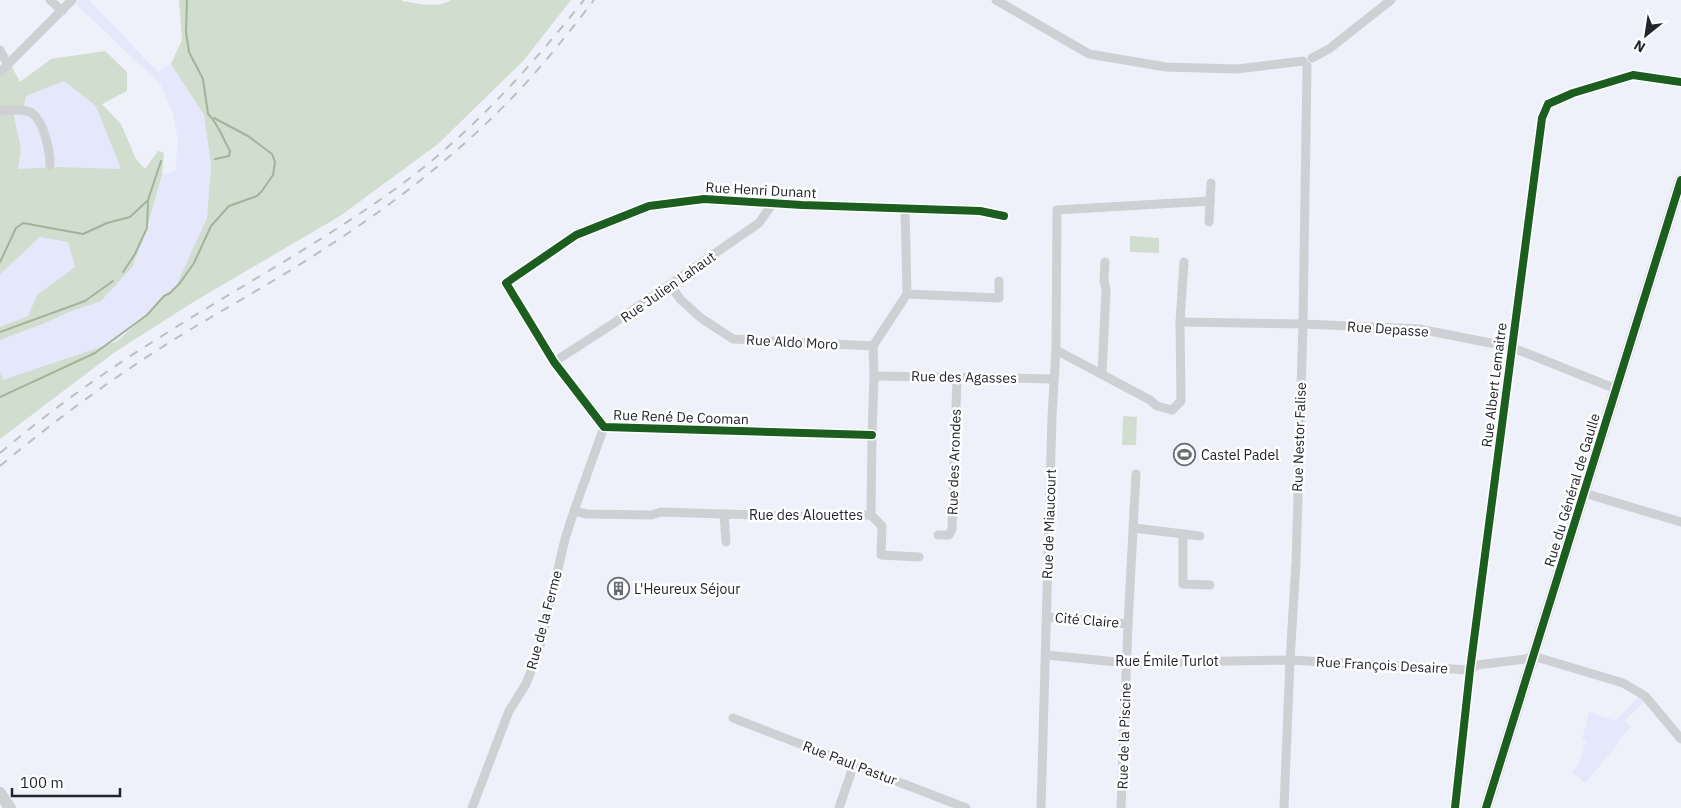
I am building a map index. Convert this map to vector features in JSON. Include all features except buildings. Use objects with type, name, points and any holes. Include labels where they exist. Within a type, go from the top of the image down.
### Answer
[{"type":"main road","name":"Rue du Général de Gaulle","points":[[1486,808],[1681,180]]},
{"type":"main road","points":[[0,793],[10,808]]},
{"type":"street","points":[[50,0],[62,11]]},
{"type":"street","points":[[0,72],[72,0]]},
{"type":"street","points":[[996,0],[1089,54],[1166,67],[1237,69],[1307,61],[1329,49],[1391,0]]},
{"type":"street","points":[[0,50],[8,65]]},
{"type":"street","name":"Rue Nestor Falise","points":[[1284,808],[1296,562],[1303,324],[1307,61]]},
{"type":"street","name":"Rue Albert Lemaitre","points":[[1455,808],[1470,670],[1542,118],[1548,104],[1574,93],[1633,75],[1681,82]]},
{"type":"street","points":[[0,111],[16,109],[31,113],[39,122],[50,151],[50,165]]},
{"type":"street","points":[[1209,222],[1211,182]]},
{"type":"street","name":"Rue Henri Dunant","points":[[506,283],[576,234],[649,206],[704,199],[980,211],[1004,216]]},
{"type":"street","name":"Rue de Miaucourt","points":[[1041,808],[1056,350],[1057,210],[1210,201]]},
{"type":"street","name":"Rue Julien Lahaut","points":[[554,362],[760,223],[773,203]]},
{"type":"street","points":[[873,346],[907,294],[905,208]]},
{"type":"street","points":[[1102,374],[1106,290],[1104,262]]},
{"type":"street","points":[[1056,350],[1157,406],[1172,410],[1181,401],[1180,322],[1184,262]]},
{"type":"street","points":[[907,294],[999,298],[1000,281]]},
{"type":"street","name":"Rue René De Cooman","points":[[506,283],[554,362],[604,427],[872,435]]},
{"type":"street","name":"Rue Aldo Moro","points":[[670,285],[681,300],[700,317],[733,339],[873,346]]},
{"type":"street","name":"Rue Depasse","points":[[1180,322],[1303,324],[1419,329],[1511,347],[1616,389]]},
{"type":"street","name":"Rue des Alouettes","points":[[574,511],[596,514],[651,515],[660,512],[821,516],[871,515],[873,346]]},
{"type":"street","name":"Rue des Agasses","points":[[874,376],[1054,379]]},
{"type":"street","name":"Rue des Arondes","points":[[938,535],[949,535],[952,529],[957,377]]},
{"type":"street","name":"Rue de la Ferme","points":[[472,808],[509,711],[526,684],[539,650],[565,540],[604,427]]},
{"type":"street","name":"Rue de la Piscine","points":[[1121,808],[1136,474]]},
{"type":"street","points":[[1584,493],[1681,522]]},
{"type":"street","points":[[724,514],[726,542]]},
{"type":"street","points":[[871,515],[882,526],[881,555],[919,557]]},
{"type":"street","points":[[1134,528],[1200,536]]},
{"type":"street","points":[[1183,534],[1183,584],[1210,585]]},
{"type":"street","name":"Cité Claire","points":[[1047,617],[1128,624]]},
{"type":"street","name":"Rue Émile Turlot","points":[[1046,655],[1127,663],[1290,660]]},
{"type":"street","points":[[1533,656],[1623,683],[1645,696],[1681,739]]},
{"type":"street","name":"Rue François Desaire","points":[[1290,660],[1470,670],[1477,665],[1526,659],[1533,656]]},
{"type":"street","name":"Rue Paul Pastur","points":[[733,718],[966,808]]},
{"type":"street","points":[[839,808],[854,764]]},
{"type":"shaded area","points":[[79,0],[89,0],[158,72],[171,64],[204,115],[211,166],[207,218],[176,286],[118,341],[3,380],[0,372],[0,340],[41,325],[69,312],[132,267],[149,225],[162,175],[175,171],[178,141],[173,113],[160,84],[76,4]]},
{"type":"shaded area","points":[[64,81],[96,106],[121,169],[58,167],[18,170],[21,149],[14,112],[26,107],[26,96]]},
{"type":"shaded area","points":[[40,237],[68,242],[75,267],[37,295],[28,316],[0,327],[0,274]]},
{"type":"shaded area","points":[[1639,696],[1645,701],[1624,721],[1631,727],[1618,740],[1619,743],[1585,783],[1572,772],[1579,763],[1586,741],[1582,740],[1589,712],[1616,721]]},
{"type":"green space","points":[[179,0],[402,0],[434,5],[451,0],[571,0],[524,60],[438,144],[340,216],[195,301],[115,352],[0,439],[0,372],[3,380],[118,341],[176,286],[207,218],[211,166],[204,115],[171,64],[182,40]]},
{"type":"green space","points":[[105,51],[127,72],[127,91],[102,104],[121,124],[136,159],[145,169],[158,151],[164,153],[162,175],[147,228],[132,267],[101,301],[0,340],[0,327],[28,316],[37,295],[75,267],[68,242],[40,237],[0,274],[0,76],[12,67],[20,82],[51,59]],"holes":[[[64,81],[96,106],[121,169],[58,167],[18,169],[21,149],[13,110],[24,108],[26,96]]]},
{"type":"green space","points":[[1130,236],[1159,238],[1159,253],[1130,252]]},
{"type":"green space","points":[[1123,416],[1137,417],[1136,445],[1122,445]]},
{"type":"waterway","points":[[187,0],[186,32],[189,52],[203,79],[208,114],[218,126],[230,151],[229,156],[215,159]]},
{"type":"waterway","points":[[0,397],[95,353],[147,315],[164,296],[180,283],[194,263],[211,226],[229,206],[257,196],[262,191],[273,175],[275,162],[272,154],[248,136],[214,118]]},
{"type":"waterway","points":[[0,262],[16,228],[23,223],[83,234],[107,223],[130,217],[148,200],[161,161]]},
{"type":"waterway","points":[[123,272],[135,254],[147,228],[148,201]]},
{"type":"waterway","points":[[0,332],[85,301],[113,281]]},
{"type":"railway","points":[[0,453],[99,377],[193,316],[319,240],[410,178],[458,138],[503,94],[584,0]]},
{"type":"railway","points":[[0,466],[62,417],[126,371],[170,342],[310,258],[374,215],[417,183],[458,149],[510,100],[548,58],[594,0]]},
{"type":"cycle path","points":[[1455,808],[1470,670],[1542,118],[1548,104],[1573,93],[1633,75],[1681,82]]},
{"type":"cycle path","points":[[1486,808],[1681,180]]},
{"type":"cycle path","points":[[872,435],[604,427],[554,362],[506,283],[576,235],[649,206],[704,199],[802,205],[980,211],[1004,216]]},
{"type":"place","name":"Castel Padel","points":[[1185,455]]},
{"type":"place","name":"L'Heureux Séjour","points":[[618,589]]}]
